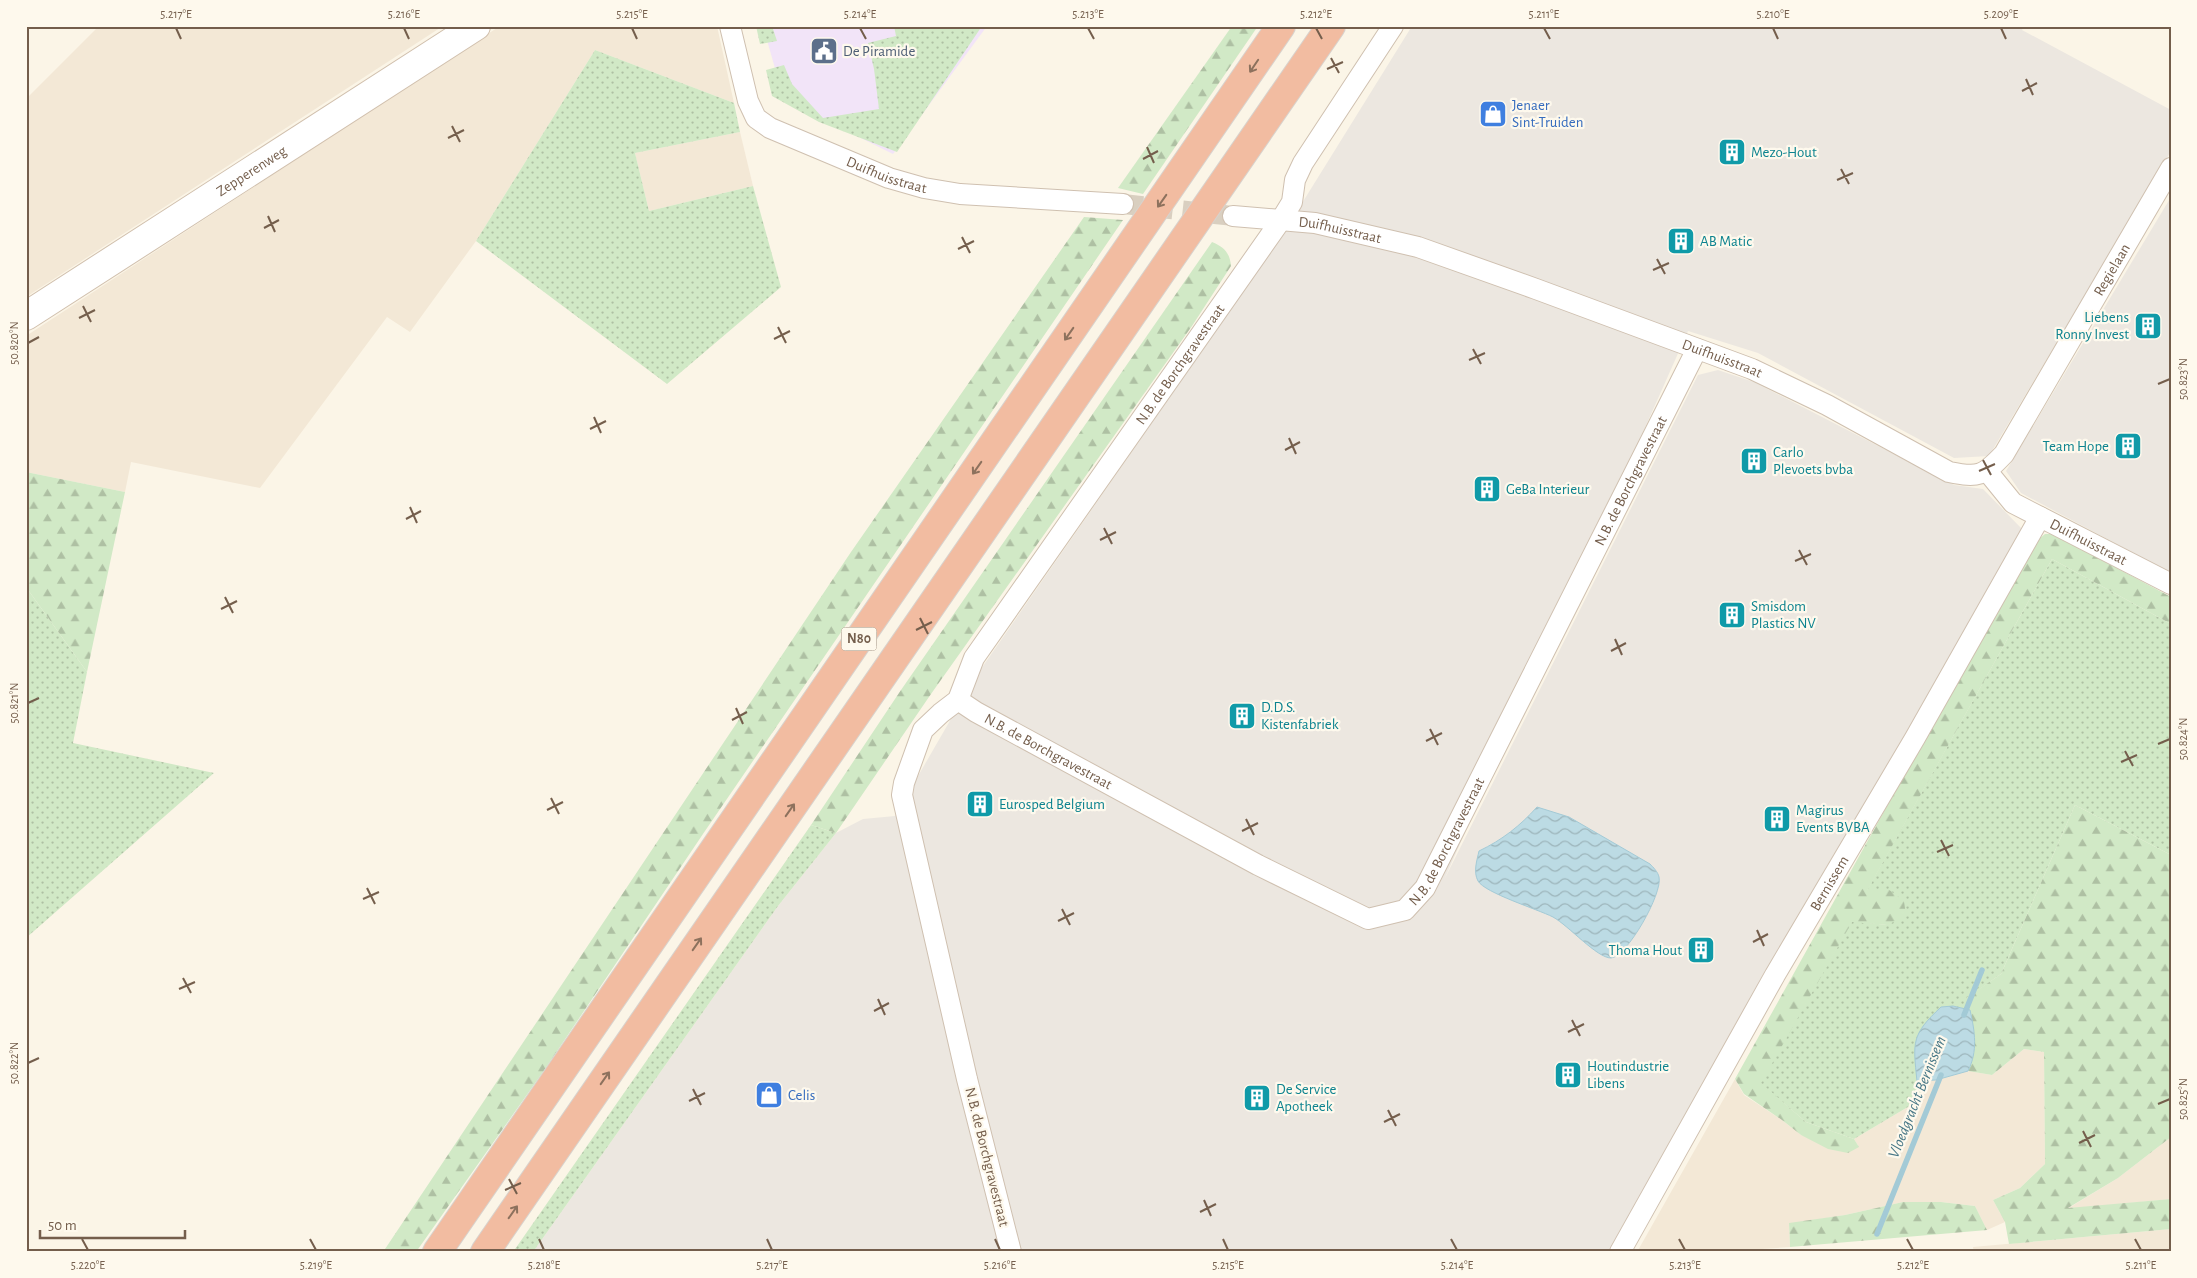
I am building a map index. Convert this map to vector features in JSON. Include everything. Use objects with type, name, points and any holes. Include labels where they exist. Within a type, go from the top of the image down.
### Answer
[{"type":"highway","name":"N80","points":[[437,1252],[1281,26]]},
{"type":"highway","name":"N80","points":[[485,1252],[1331,26]]},
{"type":"street","name":"Zepperenweg","points":[[26,316],[476,26]]},
{"type":"street","name":"Duifhuisstraat","points":[[730,26],[748,101],[756,118],[770,128],[889,178],[924,188],[960,194],[1123,204]]},
{"type":"street","name":"N.B. de Borchgravestraat","points":[[1011,1252],[967,1079],[902,795],[904,783],[923,730],[941,712],[958,700],[974,658],[1281,220],[1292,202],[1295,180],[1303,163],[1393,26]]},
{"type":"street","name":"Regielaan","points":[[1988,471],[2004,454],[2171,168]]},
{"type":"street","name":"Duifhuisstraat","points":[[1233,216],[1315,223],[1418,247],[1752,368],[1827,405],[1949,472],[1970,476],[1988,471],[2013,503],[2171,584]]},
{"type":"street","name":"N.B. de Borchgravestraat","points":[[958,700],[976,712],[1258,865],[1368,919],[1405,910],[1425,888],[1697,349]]},
{"type":"street","name":"Bernissem","points":[[1620,1252],[1774,975],[1915,738],[2040,516]]},
{"type":"shaded area","points":[[99,26],[443,26],[26,297],[26,99]]},
{"type":"shaded area","points":[[500,26],[717,26],[734,103],[595,50],[476,241],[410,332],[387,317],[260,488],[131,462],[125,492],[26,472],[26,336]]},
{"type":"shaded area","points":[[763,26],[987,26],[893,154],[784,100]]},
{"type":"shaded area","points":[[1412,26],[2024,26],[2022,30],[2171,110],[2171,151],[1989,456],[1954,458],[1758,353],[1688,331],[1444,880],[1698,375],[1718,370],[1754,382],[1954,485],[1983,489],[2022,529],[1611,1252],[533,1252],[778,906],[836,833],[863,819],[895,816],[974,679],[1281,237]]},
{"type":"shaded area","points":[[740,132],[753,186],[649,211],[635,153]]},
{"type":"shaded area","points":[[2171,197],[2171,573],[2021,493],[2006,471]]},
{"type":"shaded area","points":[[2024,1049],[2044,1052],[2045,1164],[2020,1188],[1993,1200],[2005,1222],[1987,1230],[1975,1206],[1941,1202],[1903,1202],[1845,1215],[1789,1224],[1790,1247],[1719,1252],[1637,1252],[1735,1079],[1744,1095],[1801,1135],[1859,1147],[1854,1139],[1923,1098],[1917,1081],[1936,1080],[1968,1071],[1992,1075]]},
{"type":"shaded area","points":[[2171,1137],[2171,1199],[2067,1209],[2118,1178]]},
{"type":"shaded area","points":[[2171,1229],[2171,1252],[1974,1252],[1973,1247]]},
{"type":"green space","points":[[756,26],[772,26],[777,41],[760,44]]},
{"type":"green space","points":[[894,26],[982,26],[897,152],[819,122],[772,96],[766,70],[784,65],[792,84],[823,118],[879,109],[874,69],[868,43],[896,36]]},
{"type":"green space","points":[[1232,26],[1258,26],[1143,194],[1118,188]]},
{"type":"green space","points":[[595,50],[734,103],[740,132],[635,153],[649,211],[753,186],[781,287],[667,384],[476,241]]},
{"type":"green space","points":[[1084,217],[1123,220],[705,831],[545,1069],[416,1252],[383,1252],[851,552]]},
{"type":"green space","points":[[1212,242],[1226,251],[1231,266],[1192,326],[931,694],[836,833],[811,825],[901,690]]},
{"type":"green space","points":[[26,472],[125,492],[87,672],[26,587]]},
{"type":"green space","points":[[2045,534],[2053,534],[2171,597],[2171,624],[2052,559],[1867,891],[1888,889],[1904,901],[1906,916],[1887,925],[1852,922],[1761,1083],[1806,1122],[1854,1139],[1859,1147],[1848,1153],[1828,1149],[1801,1135],[1744,1094],[1735,1079],[2033,544]]},
{"type":"green space","points":[[2052,559],[2171,624],[2171,855],[2075,805],[2001,974],[1967,998],[1970,1010],[1953,1006],[1917,1081],[1923,1098],[1854,1139],[1806,1122],[1760,1083],[1852,921],[1887,925],[1866,892]]},
{"type":"green space","points":[[26,587],[87,672],[73,743],[214,773],[26,938]]},
{"type":"green space","points":[[2075,805],[2171,855],[2171,1137],[2118,1178],[2068,1208],[2171,1199],[2171,1229],[2009,1244],[2005,1222],[1993,1200],[2020,1188],[2045,1164],[2044,1052],[2024,1049],[1992,1075],[1968,1071],[1973,1054],[1974,1035],[1966,998],[2001,974]]},
{"type":"green space","points":[[811,825],[836,833],[778,906],[533,1252],[513,1252]]},
{"type":"green space","points":[[1903,1202],[1941,1202],[1975,1206],[1987,1230],[1790,1247],[1789,1223],[1845,1215]]},
{"type":"water","points":[[1537,807],[1569,817],[1650,864],[1658,873],[1659,885],[1650,909],[1634,936],[1618,955],[1611,958],[1605,957],[1553,917],[1490,891],[1478,881],[1476,862],[1479,851],[1510,832]]},
{"type":"water","points":[[1953,1006],[1970,1010],[1975,1041],[1968,1071],[1936,1080],[1917,1081],[1915,1048],[1919,1032],[1941,1007]]},
{"type":"waterway","name":"Vloedgracht Bernissem","points":[[1964,1015],[1982,970]]},
{"type":"waterway","name":"Vloedgracht Bernissem","points":[[1877,1234],[1941,1075]]},
{"type":"tunnel","points":[[1123,204],[1233,216]]},
{"type":"place","name":"De Piramide","points":[[824,51]]},
{"type":"place","name":"Jenaer Sint-Truiden","points":[[1493,114]]},
{"type":"place","name":"Mezo-Hout","points":[[1732,152]]},
{"type":"place","name":"AB Matic","points":[[1681,241]]},
{"type":"place","name":"Liebens Ronny Invest","points":[[2148,326]]},
{"type":"place","name":"Team Hope","points":[[2128,446]]},
{"type":"place","name":"Carlo Plevoets bvba","points":[[1754,461]]},
{"type":"place","name":"GeBa Interieur","points":[[1487,489]]},
{"type":"place","name":"Smisdom Plastics NV","points":[[1732,615]]},
{"type":"place","name":"D.D.S. Kistenfabriek","points":[[1242,716]]},
{"type":"place","name":"Eurosped Belgium","points":[[980,804]]},
{"type":"place","name":"Magirus Events BVBA","points":[[1777,819]]},
{"type":"place","name":"Thoma Hout","points":[[1701,950]]},
{"type":"place","name":"Houtindustrie Libens","points":[[1568,1075]]},
{"type":"place","name":"Celis","points":[[769,1095]]},
{"type":"place","name":"De Service Apotheek","points":[[1257,1098]]}]
